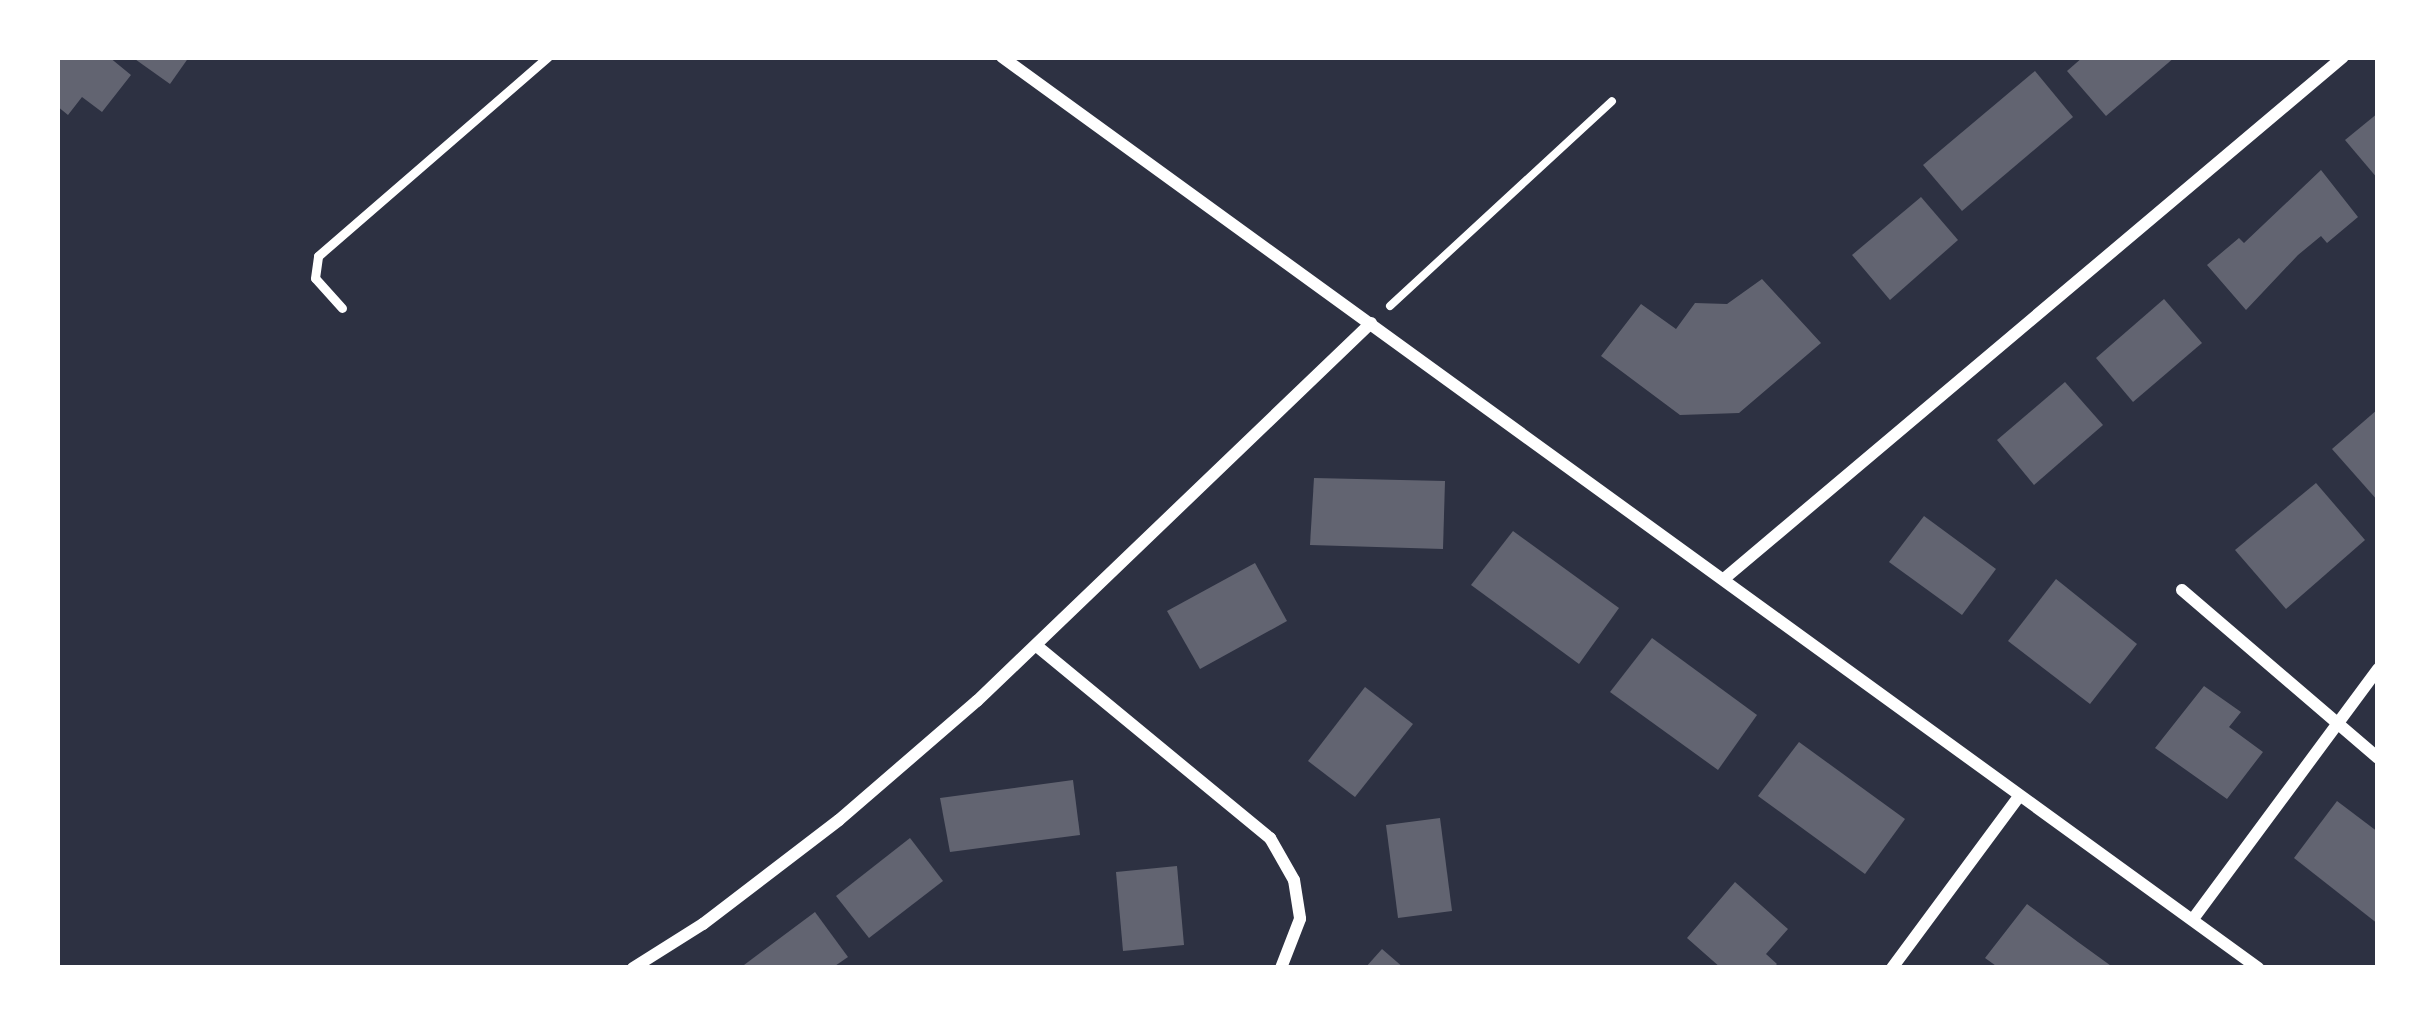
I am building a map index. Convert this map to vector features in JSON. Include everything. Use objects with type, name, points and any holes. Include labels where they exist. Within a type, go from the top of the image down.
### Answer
[{"type":"street","points":[[1002,57],[2258,968]]},
{"type":"street","points":[[1725,578],[2343,57]]},
{"type":"street","points":[[633,968],[703,924],[838,820],[1038,646],[1371,323]]},
{"type":"street","points":[[2182,590],[2378,758]]},
{"type":"street","points":[[1038,646],[1270,838],[1294,880],[1300,919],[1281,968]]},
{"type":"street","points":[[2193,919],[2378,669]]},
{"type":"street","points":[[1892,968],[2018,798]]},
{"type":"lane","points":[[342,308],[315,278],[318,256],[548,57]]},
{"type":"path","points":[[1371,323],[1612,101]]},
{"type":"building","points":[[57,57],[109,57],[131,75],[102,112],[82,97],[68,115],[57,106]]},
{"type":"building","points":[[132,57],[189,57],[170,84]]},
{"type":"building","points":[[2083,57],[2175,57],[2106,116],[2067,71]]},
{"type":"building","points":[[2035,71],[2073,117],[1962,211],[1923,165]]},
{"type":"building","points":[[2378,113],[2378,179],[2345,140]]},
{"type":"building","points":[[2321,170],[2358,217],[2327,243],[2321,236],[2298,255],[2246,310],[2207,265],[2239,238],[2244,243]]},
{"type":"building","points":[[1921,197],[1958,240],[1890,300],[1852,255]]},
{"type":"building","points":[[1762,279],[1821,343],[1739,413],[1680,415],[1601,356],[1641,304],[1676,329],[1695,303],[1727,304]]},
{"type":"building","points":[[2164,299],[2202,343],[2133,402],[2096,358]]},
{"type":"building","points":[[2065,382],[2103,425],[2034,485],[1997,440]]},
{"type":"building","points":[[2378,409],[2378,501],[2332,449]]},
{"type":"building","points":[[1314,478],[1445,481],[1443,549],[1310,545]]},
{"type":"building","points":[[2316,483],[2365,540],[2286,609],[2235,550]]},
{"type":"building","points":[[1924,516],[1996,569],[1962,615],[1889,562]]},
{"type":"building","points":[[1513,531],[1619,608],[1579,664],[1471,585]]},
{"type":"building","points":[[1255,563],[1287,621],[1200,669],[1167,611]]},
{"type":"building","points":[[2056,579],[2137,644],[2090,704],[2008,641]]},
{"type":"building","points":[[1652,638],[1757,715],[1718,770],[1610,692]]},
{"type":"building","points":[[2204,686],[2241,712],[2229,727],[2263,752],[2227,799],[2155,748]]},
{"type":"building","points":[[1365,687],[1413,724],[1355,797],[1308,761]]},
{"type":"building","points":[[1799,742],[1905,819],[1865,874],[1758,796]]},
{"type":"building","points":[[1073,780],[1080,835],[950,852],[940,798]]},
{"type":"building","points":[[2337,801],[2378,832],[2378,924],[2294,858]]},
{"type":"building","points":[[1440,818],[1452,911],[1398,918],[1386,825]]},
{"type":"building","points":[[910,838],[943,881],[869,938],[836,896]]},
{"type":"building","points":[[1177,866],[1184,945],[1123,951],[1116,872]]},
{"type":"building","points":[[1735,882],[1788,929],[1766,954],[1777,964],[1773,968],[1721,968],[1687,938]]},
{"type":"building","points":[[2027,904],[2114,968],[1999,968],[1985,958]]},
{"type":"building","points":[[815,912],[848,957],[832,968],[740,968]]},
{"type":"building","points":[[1382,949],[1404,968],[1365,968]]}]
